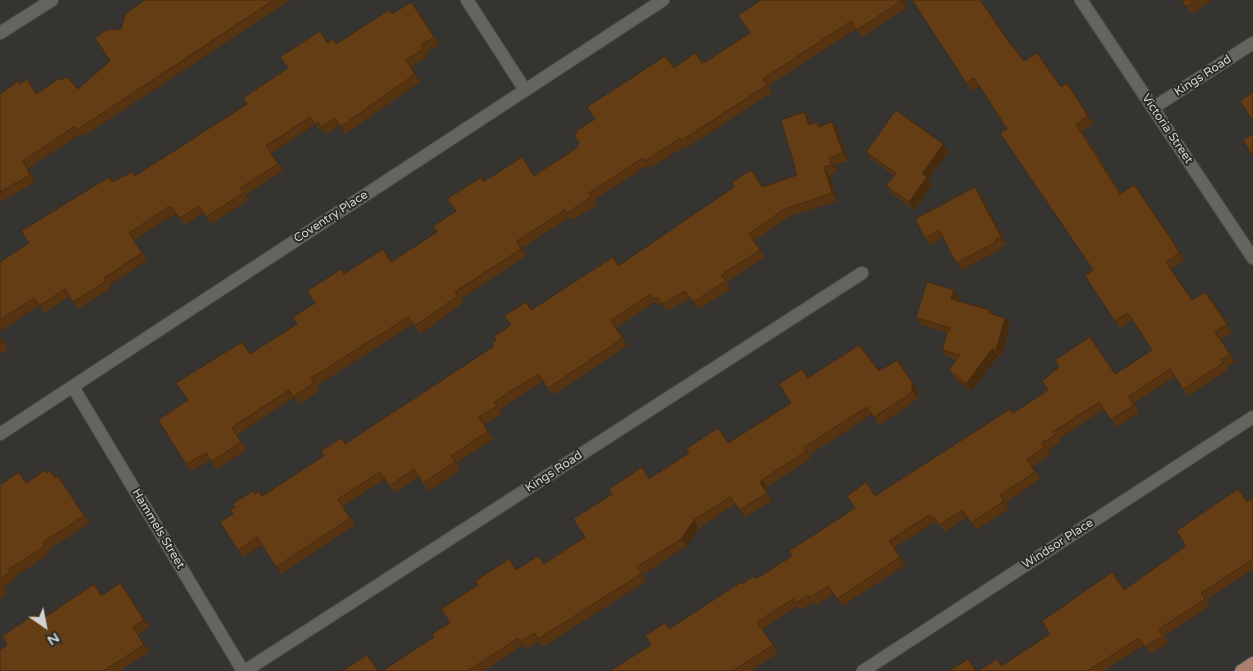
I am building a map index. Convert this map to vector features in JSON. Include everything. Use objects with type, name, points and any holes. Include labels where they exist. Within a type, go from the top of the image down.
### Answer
[{"type":"main road","points":[[1241,671],[1253,663]]},
{"type":"street","points":[[0,33],[52,0]]},
{"type":"street","points":[[468,0],[525,90]]},
{"type":"street","name":"Coventry Place","points":[[0,434],[663,0]]},
{"type":"street","name":"Victoria Street","points":[[1081,0],[1253,258]]},
{"type":"street","name":"Kings Road","points":[[1153,108],[1253,43]]},
{"type":"street","name":"Kings Road","points":[[244,671],[862,273]]},
{"type":"street","name":"Hammels Street","points":[[72,388],[244,671]]},
{"type":"street","name":"Windsor Place","points":[[863,671],[1253,417]]},
{"type":"building","points":[[145,0],[274,0],[77,130],[75,126],[23,161],[30,175],[0,192],[0,94],[18,81],[20,84],[27,79],[36,94],[60,78],[62,80],[67,77],[78,89],[110,61],[95,38],[106,30],[121,29],[126,13]]},
{"type":"building","points":[[761,0],[901,1],[857,30],[851,21],[763,79],[767,85],[681,141],[680,138],[645,161],[643,158],[589,193],[591,197],[567,213],[565,210],[517,241],[521,249],[455,292],[458,296],[415,326],[408,317],[311,378],[314,383],[293,397],[289,390],[237,424],[232,428],[241,442],[211,462],[206,453],[186,464],[158,420],[188,400],[176,383],[242,342],[250,354],[297,324],[293,317],[315,303],[307,291],[341,269],[344,274],[383,249],[391,262],[437,232],[433,226],[456,211],[447,199],[481,177],[483,182],[522,157],[534,176],[578,147],[579,143],[574,135],[577,133],[576,131],[595,119],[587,107],[665,56],[674,68],[695,53],[702,63],[705,62],[750,33],[738,15]]},
{"type":"building","points":[[912,0],[980,0],[1024,61],[1037,53],[1061,87],[1067,83],[1088,116],[1076,124],[1120,194],[1134,185],[1172,240],[1179,253],[1166,262],[1192,300],[1205,292],[1227,324],[1215,332],[1230,354],[1221,360],[1223,363],[1183,389],[1170,369],[1129,396],[1134,405],[1111,420],[1099,402],[1053,432],[1055,435],[1042,443],[1045,447],[1027,459],[1035,472],[1000,495],[1004,501],[971,523],[962,510],[939,525],[934,517],[931,519],[929,515],[889,541],[900,557],[837,599],[828,586],[810,598],[808,595],[796,603],[793,599],[757,622],[773,645],[733,671],[610,671],[651,645],[645,636],[665,623],[669,629],[741,582],[742,584],[754,576],[756,579],[792,556],[789,551],[855,508],[847,496],[866,482],[875,496],[1010,409],[1013,413],[1048,390],[1042,381],[1059,367],[1055,360],[1090,337],[1115,374],[1152,350],[1128,313],[1115,321],[1085,276],[1093,270],[1000,133],[1007,129],[974,78],[966,83]]},
{"type":"building","points":[[1181,0],[1196,0],[1186,7]]},
{"type":"building","points":[[411,2],[434,37],[421,45],[423,49],[406,60],[415,74],[340,127],[335,118],[321,127],[318,122],[315,124],[310,117],[266,146],[278,164],[240,188],[243,193],[206,217],[199,206],[179,218],[172,207],[168,207],[129,233],[142,253],[104,278],[106,281],[73,302],[65,289],[39,306],[34,298],[0,320],[0,262],[29,243],[21,231],[109,177],[112,182],[132,172],[135,176],[247,104],[243,98],[288,68],[280,57],[320,31],[327,43],[333,39],[336,44],[389,10],[392,14]]},
{"type":"building","points":[[1253,92],[1253,121],[1240,101]]},
{"type":"building","points":[[896,110],[943,144],[922,174],[927,177],[909,202],[886,186],[896,173],[866,152]]},
{"type":"building","points":[[804,112],[809,125],[817,122],[819,127],[832,122],[843,153],[829,158],[832,165],[824,167],[832,193],[783,210],[749,234],[760,250],[721,275],[726,281],[693,302],[685,291],[662,304],[657,297],[654,299],[651,294],[611,320],[622,338],[614,344],[548,388],[538,374],[494,402],[497,406],[479,417],[488,431],[451,456],[455,462],[423,483],[414,469],[389,486],[380,472],[338,499],[350,518],[276,567],[257,537],[238,550],[220,522],[233,514],[230,510],[235,507],[232,504],[253,491],[255,494],[259,491],[262,496],[324,456],[321,451],[341,438],[345,444],[494,346],[492,343],[496,340],[494,336],[511,325],[504,316],[526,302],[531,310],[613,257],[618,266],[734,187],[732,182],[751,170],[762,187],[797,175],[781,120]]},
{"type":"building","points":[[1253,134],[1253,157],[1243,140]]},
{"type":"building","points":[[975,187],[1001,237],[995,240],[996,242],[956,263],[939,230],[925,238],[915,219]]},
{"type":"building","points":[[927,282],[954,290],[951,299],[990,310],[989,313],[1005,318],[996,350],[992,349],[966,384],[949,370],[960,355],[942,350],[948,330],[951,328],[916,318]]},
{"type":"building","points":[[859,345],[879,371],[897,360],[912,382],[912,391],[874,417],[867,407],[804,447],[806,451],[762,480],[760,483],[767,493],[740,510],[730,497],[694,520],[681,539],[637,567],[641,574],[538,639],[534,633],[520,642],[518,638],[468,671],[382,671],[434,637],[432,634],[450,623],[441,609],[478,585],[475,581],[509,559],[516,570],[538,556],[544,564],[585,537],[573,519],[612,494],[609,489],[642,467],[649,479],[689,453],[686,449],[718,428],[728,443],[791,403],[779,384],[802,369],[808,378]]},
{"type":"building","points":[[45,470],[47,473],[50,470],[55,478],[58,476],[84,516],[43,542],[45,546],[9,569],[10,572],[0,579],[0,485],[19,472],[26,483]]},
{"type":"building","points":[[1238,489],[1247,502],[1253,498],[1253,559],[1201,593],[1205,599],[1159,629],[1163,636],[1145,647],[1139,638],[1087,671],[978,671],[997,659],[1001,666],[1050,634],[1042,621],[1112,572],[1124,590],[1186,546],[1176,531]]},
{"type":"building","points":[[120,583],[144,620],[133,627],[144,645],[103,671],[0,671],[0,650],[7,645],[2,636],[35,614],[39,621],[94,584],[101,596]]},
{"type":"building","points":[[367,655],[378,671],[342,671]]},
{"type":"building","points":[[968,659],[976,671],[949,671]]}]
